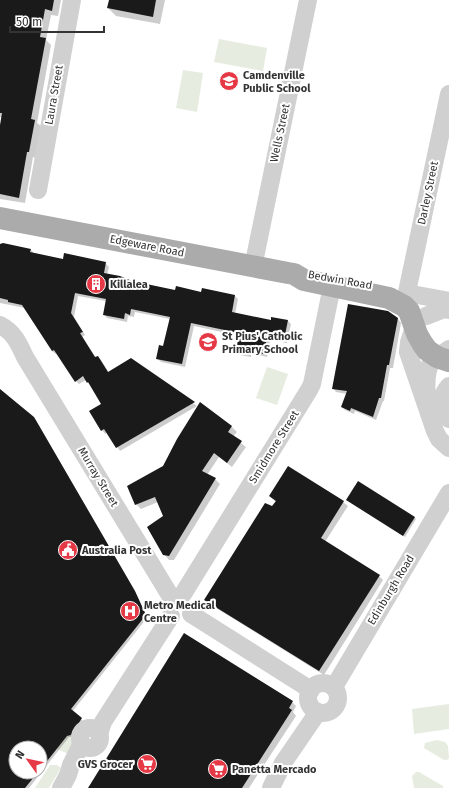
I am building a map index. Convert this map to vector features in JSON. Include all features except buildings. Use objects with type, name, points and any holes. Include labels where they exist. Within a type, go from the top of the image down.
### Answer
[{"type":"main road","name":"Edgeware Road","points":[[0,218],[294,274]]},
{"type":"main road","name":"Bedwin Road","points":[[294,274],[305,273],[409,293],[422,307],[420,322],[422,343],[427,350],[446,354]]},
{"type":"main road","name":"Bedwin Road","points":[[294,274],[304,280],[389,298],[404,306],[420,322]]},
{"type":"street","name":"Laura Street","points":[[38,190],[72,0]]},
{"type":"street","name":"Wells Street","points":[[253,266],[308,0]]},
{"type":"street","name":"Darley Street","points":[[409,293],[449,94]]},
{"type":"street","name":"Smidmore Street","points":[[177,596],[312,384],[332,286]]},
{"type":"street","points":[[409,293],[449,301]]},
{"type":"street","points":[[449,310],[444,309],[420,322],[409,342],[408,352],[435,432],[439,439],[449,448]]},
{"type":"street","name":"Murray Street","points":[[0,325],[6,328],[15,337],[25,357],[177,596]]},
{"type":"street","name":"Murray Street","points":[[0,338],[25,357]]},
{"type":"street","points":[[429,414],[427,390],[429,366],[446,354]]},
{"type":"street","points":[[449,386],[443,397],[441,406],[442,411],[449,419]]},
{"type":"street","name":"Edinburgh Road","points":[[334,687],[449,493]]},
{"type":"street","points":[[177,596],[190,598],[192,602],[191,614],[184,619],[175,619],[171,616],[167,609],[168,601],[177,596]]},
{"type":"street","points":[[191,614],[310,690]]},
{"type":"street","points":[[64,782],[77,770],[103,722],[171,616]]},
{"type":"street","points":[[321,683],[326,683],[334,687],[338,696],[337,706],[330,712],[318,712],[313,709],[308,700],[310,690],[314,686],[321,683]]},
{"type":"street","points":[[271,788],[283,764],[318,712]]},
{"type":"shaded area","points":[[219,39],[267,48],[263,71],[214,62]]},
{"type":"shaded area","points":[[183,70],[203,73],[197,112],[176,108]]},
{"type":"shaded area","points":[[267,367],[288,374],[277,405],[256,398]]},
{"type":"shaded area","points":[[449,704],[449,729],[414,734],[412,709]]},
{"type":"shaded area","points":[[71,735],[76,740],[71,755],[57,749],[67,736]]},
{"type":"shaded area","points":[[437,740],[445,742],[448,746],[449,758],[447,760],[444,760],[424,748],[425,743]]},
{"type":"shaded area","points":[[50,765],[57,765],[61,768],[49,788],[35,788],[40,780],[48,780],[48,768]]},
{"type":"shaded area","points":[[416,772],[419,772],[443,786],[443,788],[414,788],[412,776]]},
{"type":"place","name":"Camdenville Public School","points":[[229,81]]},
{"type":"place","name":"Killalea","points":[[96,284]]},
{"type":"place","name":"St Pius' Catholic Primary School","points":[[208,342]]},
{"type":"place","name":"Australia Post","points":[[68,550]]},
{"type":"place","name":"Metro Medical Centre","points":[[130,611]]},
{"type":"place","name":"GVS Grocer","points":[[147,764]]},
{"type":"place","name":"Panetta Mercado","points":[[218,769]]}]
